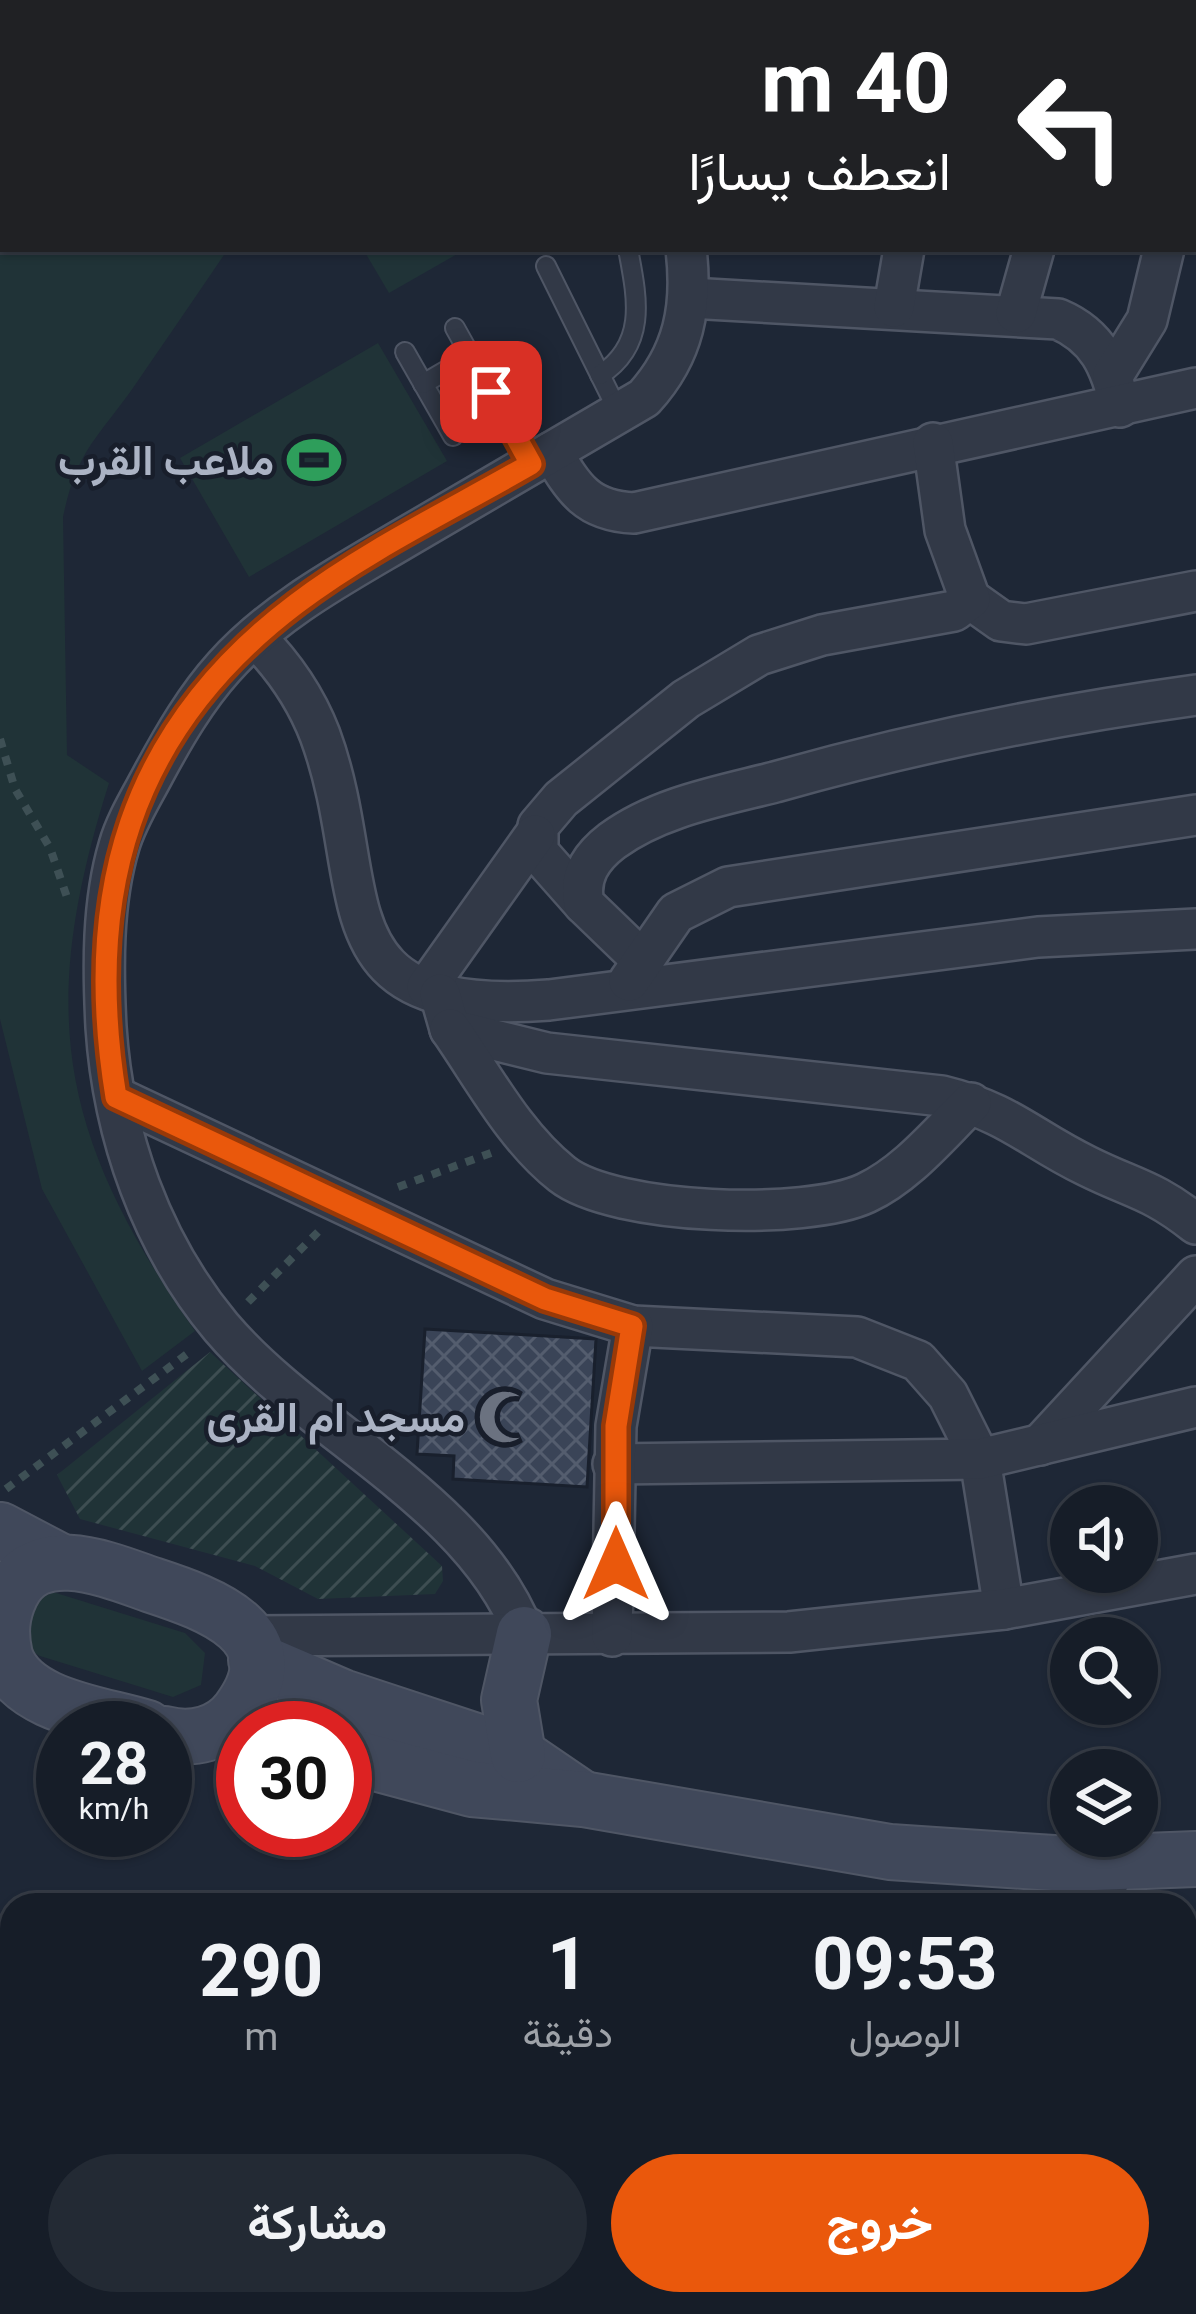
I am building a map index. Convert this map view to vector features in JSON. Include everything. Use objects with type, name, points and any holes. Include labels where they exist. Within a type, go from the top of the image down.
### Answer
[{"type":"main road","points":[[0,1530],[61,1562]]},
{"type":"main road","points":[[58,1701],[22,1682],[3,1624],[30,1571],[61,1562],[92,1565],[215,1606],[252,1648],[343,1697],[518,1755],[584,1799]]},
{"type":"main road","points":[[518,1755],[509,1700],[524,1634]]},
{"type":"main road","points":[[250,1701],[252,1648]]},
{"type":"main road","points":[[372,1762],[472,1789],[584,1799],[890,1852],[1069,1864],[1107,1883],[1196,1859]]},
{"type":"street","points":[[524,1634],[501,1585],[466,1543],[270,1377],[222,1328],[154,1223],[138,1185],[107,1046],[105,944],[119,845],[142,795],[196,704],[255,637],[331,580],[644,398],[669,367],[690,298],[686,252]]},
{"type":"street","points":[[893,307],[903,252]]},
{"type":"street","points":[[1016,313],[1033,252]]},
{"type":"street","points":[[1117,391],[1147,320],[1163,252]]},
{"type":"street","points":[[690,298],[1016,313],[1080,328],[1117,391]]},
{"type":"street","points":[[541,458],[579,497],[599,508],[634,513],[933,443],[1117,391],[1196,388]]},
{"type":"street","points":[[933,443],[941,517],[970,599],[1001,621],[1026,623],[1196,592]]},
{"type":"street","points":[[439,1003],[561,799],[716,678],[791,642],[953,611],[970,599]]},
{"type":"street","points":[[255,637],[303,697],[322,740],[356,913],[370,945],[439,1003],[547,1054],[971,1103],[1013,1119],[1089,1167],[1155,1192],[1196,1223]]},
{"type":"street","points":[[584,904],[582,882],[602,850],[669,812],[942,736],[1196,695]]},
{"type":"street","points":[[633,975],[676,913],[728,887],[1196,815]]},
{"type":"street","points":[[536,836],[538,852],[584,904],[633,975]]},
{"type":"street","points":[[439,1003],[492,1004],[633,975],[1037,937],[1196,929]]},
{"type":"street","points":[[439,1003],[540,1155],[566,1178],[627,1203],[781,1209],[834,1204],[892,1177],[971,1103]]},
{"type":"street","points":[[116,1097],[545,1299],[632,1326],[857,1337],[890,1346],[918,1361],[948,1395],[980,1459],[1004,1609]]},
{"type":"street","points":[[1040,1445],[1196,1276]]},
{"type":"street","points":[[612,1636],[618,1528],[614,1464],[632,1326]]},
{"type":"street","points":[[614,1464],[980,1459],[1196,1407]]},
{"type":"street","points":[[252,1648],[524,1634],[788,1633],[1004,1609],[1196,1574]]},
{"type":"lane","points":[[600,375],[617,365],[637,326],[639,308],[629,252]]},
{"type":"lane","points":[[547,266],[619,413]]},
{"type":"lane","points":[[455,328],[541,458]]},
{"type":"lane","points":[[405,352],[453,436]]},
{"type":"lane","points":[[423,384],[471,356]]},
{"type":"path","points":[[0,740],[15,789],[50,848],[68,900],[105,944]]},
{"type":"path","points":[[0,1493],[222,1328]]},
{"type":"green space","points":[[0,252],[226,252],[90,446],[63,517],[67,755],[109,783],[86,864],[73,937],[68,1005],[74,1069],[89,1132],[114,1195],[149,1261],[195,1331],[142,1371],[42,1189],[0,1019]]},
{"type":"green space","points":[[365,252],[461,252],[389,293]]},
{"type":"green space","name":"ملاعب القرب","points":[[378,343],[447,461],[249,577],[180,458]]},
{"type":"green space","points":[[210,1352],[442,1566],[443,1581],[435,1594],[318,1599],[255,1566],[80,1519],[57,1475]]},
{"type":"green space","points":[[53,1592],[185,1633],[205,1653],[201,1685],[173,1697],[30,1650],[22,1609]]},
{"type":"building","name":"مسجد ام القرى","points":[[425,1329],[596,1339],[587,1487],[453,1479],[454,1456],[417,1454]]},
{"type":"place","name":"ملاعب القرب","points":[[314,460]]},
{"type":"place","name":"مسجد ام القرى","points":[[505,1417]]},
{"type":"route","points":[[491,392],[531,464],[298,603],[224,667],[168,747],[119,845],[105,944],[107,1046],[116,1097],[545,1299],[632,1326],[616,1426],[616,1564]]}]
